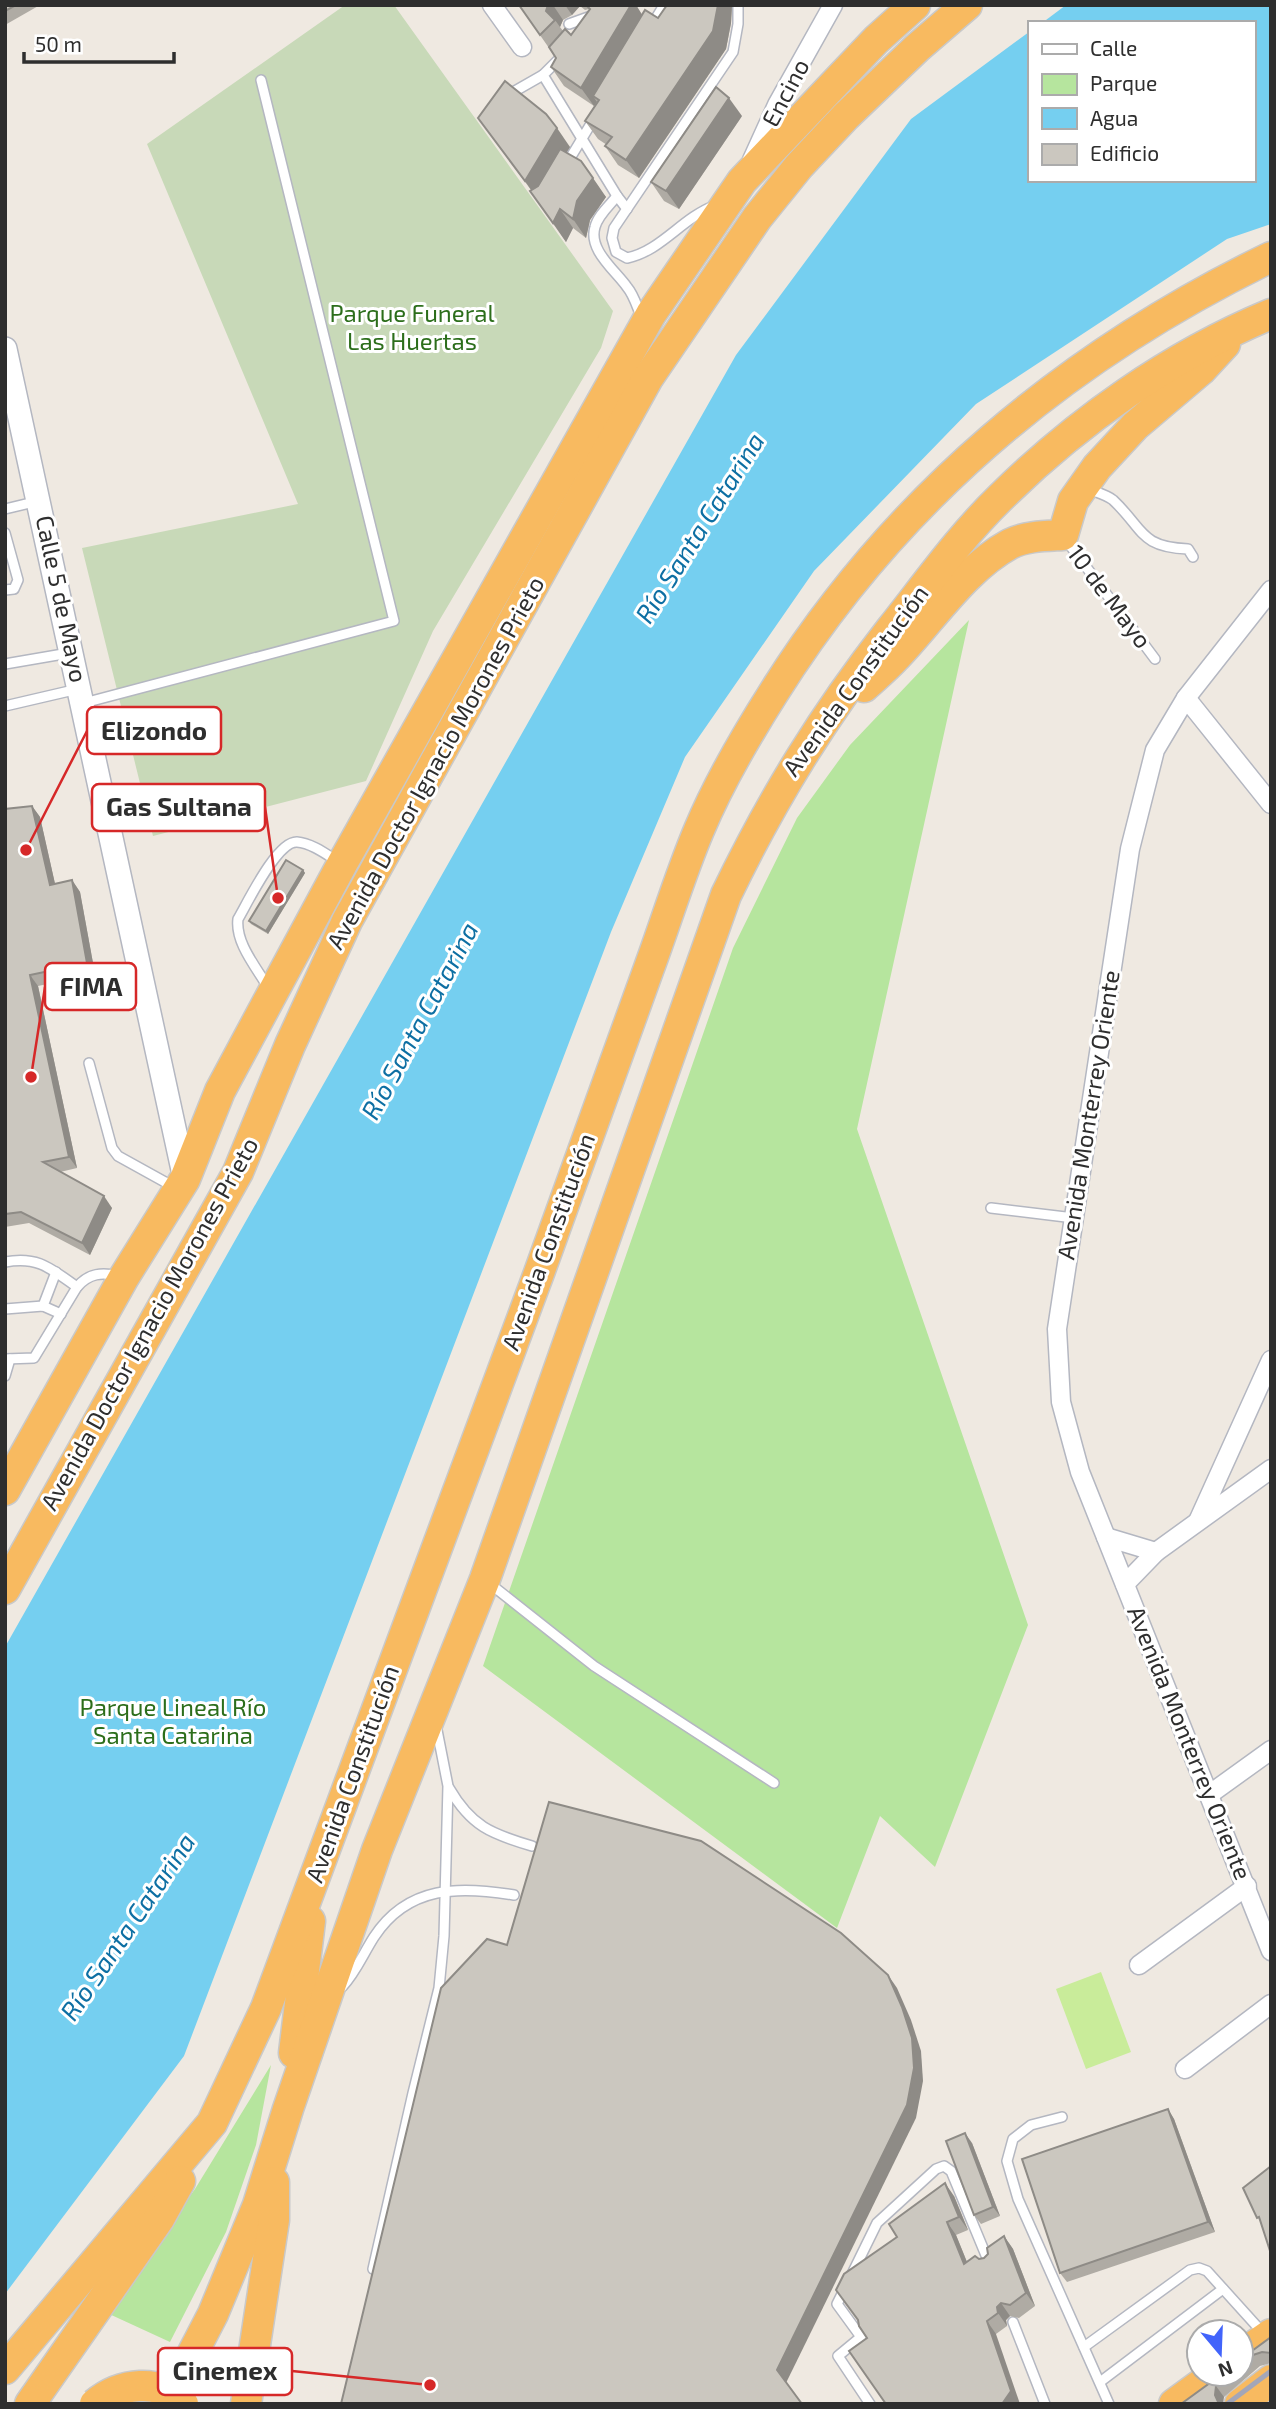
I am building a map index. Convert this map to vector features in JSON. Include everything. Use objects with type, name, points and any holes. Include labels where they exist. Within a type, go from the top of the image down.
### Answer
[{"type":"highway","name":"Avenida Doctor Ignacio Morones Prieto","points":[[5,1490],[124,1277],[182,1184],[220,1091],[271,994],[645,326],[697,244],[736,191],[876,40],[915,5]]},
{"type":"highway","name":"Avenida Doctor Ignacio Morones Prieto","points":[[5,1589],[238,1172],[290,1045],[347,921],[648,378],[757,218],[799,166],[846,116],[917,48],[967,5]]},
{"type":"highway","name":"Avenida Constitución","points":[[5,2369],[212,2123],[266,2008],[699,829],[754,724],[813,634],[856,578],[894,533],[979,449],[1062,381],[1121,340],[1192,297],[1271,257]]},
{"type":"highway","name":"Avenida Constitución","points":[[161,2404],[186,2366],[213,2314],[249,2227],[377,1850],[485,1579],[726,895],[772,804],[825,717],[857,672],[926,583],[999,500],[1034,467],[1134,389],[1181,358],[1271,314]]},
{"type":"highway","points":[[825,717],[896,658],[986,560],[1012,543],[1034,536],[1063,535],[1073,501],[1097,467],[1135,426],[1201,370],[1242,326]]},
{"type":"highway","points":[[288,2109],[316,1874]]},
{"type":"highway","points":[[30,2404],[159,2218],[212,2123]]},
{"type":"highway","points":[[246,2404],[274,2220],[275,2149]]},
{"type":"highway","points":[[1240,2404],[1271,2380]]},
{"type":"highway","points":[[95,2404],[114,2390],[140,2385],[167,2393],[183,2404]]},
{"type":"highway","points":[[1174,2404],[1196,2388]]},
{"type":"street","points":[[492,5],[522,47]]},
{"type":"street","name":"Encino","points":[[736,191],[778,105],[833,5]]},
{"type":"street","name":"Calle 5 de Mayo","points":[[5,349],[10,388],[73,652],[182,1184]]},
{"type":"street","name":"Avenida Monterrey Oriente","points":[[1271,590],[1186,698],[1155,750],[1130,849],[1057,1329],[1060,1402],[1080,1472],[1271,1951]]},
{"type":"street","points":[[1186,698],[1271,804]]},
{"type":"street","points":[[1199,1521],[1271,1360]]},
{"type":"street","points":[[1125,1584],[1156,1552],[1271,1469]]},
{"type":"street","points":[[1106,1537],[1156,1552]]},
{"type":"street","points":[[1210,1794],[1271,1750]]},
{"type":"street","points":[[1139,1965],[1247,1886]]},
{"type":"street","points":[[1185,2069],[1271,2004]]},
{"type":"lane","points":[[643,38],[664,5]]},
{"type":"lane","points":[[736,191],[693,216],[641,255],[627,258],[616,252],[612,238],[614,228],[733,52],[738,5]]},
{"type":"lane","points":[[569,24],[603,12],[586,30]]},
{"type":"lane","points":[[499,100],[543,75],[569,48]]},
{"type":"lane","points":[[543,75],[627,209]]},
{"type":"lane","points":[[5,706],[82,696],[394,621],[261,80]]},
{"type":"lane","points":[[564,169],[603,104]]},
{"type":"lane","points":[[617,196],[600,218],[594,236],[601,256],[629,288],[645,326]]},
{"type":"lane","points":[[1083,487],[1112,498],[1143,536],[1154,543],[1166,548],[1188,549],[1193,556]]},
{"type":"lane","points":[[5,509],[39,501]]},
{"type":"lane","points":[[5,533],[18,580],[14,589],[5,590]]},
{"type":"lane","name":"10 de Mayo","points":[[1063,535],[1155,659]]},
{"type":"lane","points":[[5,664],[73,652]]},
{"type":"lane","points":[[271,994],[240,940],[236,930],[238,919],[276,855],[286,846],[295,842],[307,844],[342,864]]},
{"type":"lane","points":[[89,1063],[112,1148],[118,1156],[182,1184]]},
{"type":"lane","points":[[991,1208],[1074,1219]]},
{"type":"lane","points":[[5,1262],[24,1259],[34,1261],[77,1287]]},
{"type":"lane","points":[[43,1306],[56,1272]]},
{"type":"lane","points":[[5,1376],[8,1359],[34,1358],[77,1287],[92,1275],[107,1273],[124,1277]]},
{"type":"lane","points":[[5,1309],[43,1306],[61,1314]]},
{"type":"lane","points":[[485,1579],[594,1666],[774,1783]]},
{"type":"lane","points":[[371,2280],[439,1988],[444,1936],[448,1786],[433,1707]]},
{"type":"lane","points":[[448,1786],[473,1822],[496,1836],[532,1846]]},
{"type":"lane","points":[[323,2006],[344,1985],[376,1934],[395,1914],[418,1899],[444,1890],[482,1890],[514,1895]]},
{"type":"lane","points":[[1062,2117],[1031,2125],[1013,2139],[1007,2161],[1018,2199],[1110,2404]]},
{"type":"lane","points":[[870,2404],[838,2356],[861,2337],[837,2304],[877,2223],[936,2169],[944,2166],[951,2171],[990,2265]]},
{"type":"lane","points":[[1084,2347],[1190,2270],[1199,2268],[1207,2271],[1269,2335]]},
{"type":"lane","points":[[1100,2382],[1223,2288]]},
{"type":"lane","points":[[1013,2322],[1045,2404]]},
{"type":"green space","name":"Parque Funeral Las Huertas","points":[[345,5],[394,5],[613,311],[601,348],[433,631],[366,781],[153,836],[82,548],[298,504],[147,144]]},
{"type":"green space","points":[[969,620],[857,1129],[1028,1625],[935,1867],[880,1816],[837,1928],[483,1666],[733,948],[797,818],[850,745]]},
{"type":"green space","points":[[1101,1972],[1131,2052],[1086,2069],[1056,1989]]},
{"type":"green space","points":[[271,2065],[256,2145],[226,2232],[170,2342],[107,2313],[195,2189]]},
{"type":"water","name":"Río Santa Catarina","points":[[1066,5],[1271,5],[1271,224],[1227,239],[976,404],[814,571],[685,757],[611,932],[184,2056],[5,2294],[5,1647],[736,355],[911,119],[1028,33],[1028,182],[1255,182],[1255,21],[1045,21]]},
{"type":"building","points":[[5,5],[16,5],[5,11]]},
{"type":"building","points":[[519,5],[548,5],[546,11],[555,20],[540,35]]},
{"type":"building","points":[[588,5],[631,5],[581,88],[551,67],[556,58],[549,47],[565,29],[571,35],[590,9]]},
{"type":"building","points":[[667,5],[718,5],[713,31],[626,160],[605,146],[612,137],[585,121],[599,100],[593,96],[645,10],[658,18]]},
{"type":"building","points":[[505,81],[546,114],[557,128],[525,181],[478,118]]},
{"type":"building","points":[[716,87],[729,98],[666,191],[651,182]]},
{"type":"building","points":[[560,149],[581,161],[593,178],[577,201],[573,219],[560,209],[553,223],[530,191],[538,186]]},
{"type":"building","points":[[32,806],[50,885],[72,880],[87,963],[30,975],[69,1157],[43,1162],[104,1196],[82,1243],[21,1212],[5,1214],[5,809]]},
{"type":"building","points":[[286,860],[303,870],[266,931],[249,921]]},
{"type":"building","points":[[549,1802],[701,1841],[841,1933],[888,1975],[902,2007],[912,2038],[914,2068],[907,2105],[777,2370],[802,2404],[341,2404],[441,1988],[487,1939],[507,1945]]},
{"type":"building","points":[[1168,2109],[1208,2222],[1060,2273],[1022,2159]]},
{"type":"building","points":[[965,2133],[993,2207],[974,2215],[946,2141]]},
{"type":"building","points":[[1271,2166],[1271,2254],[1259,2217],[1257,2218],[1243,2188]]},
{"type":"building","points":[[945,2183],[959,2217],[947,2222],[964,2264],[975,2256],[984,2258],[988,2254],[987,2248],[1004,2236],[1026,2293],[1010,2305],[1001,2303],[997,2307],[998,2313],[987,2321],[1011,2391],[1002,2404],[886,2404],[849,2351],[867,2338],[858,2320],[836,2290],[844,2274],[897,2237],[889,2224]]},
{"type":"building","points":[[1271,2337],[1271,2353],[1255,2354],[1255,2349]]},
{"type":"building","points":[[1203,2388],[1216,2388],[1215,2395],[1219,2404],[1181,2404]]},
{"type":"railway","points":[[1227,2404],[1271,2371]]},
{"type":"place","name":"Elizondo","points":[[26,850]]},
{"type":"place","name":"Gas Sultana","points":[[278,898]]},
{"type":"place","name":"FIMA","points":[[31,1077]]},
{"type":"place","name":"Cinemex","points":[[430,2385]]},
{"type":"park label","name":"Parque Lineal Río Santa Catarina","points":[[173,1722]]}]
